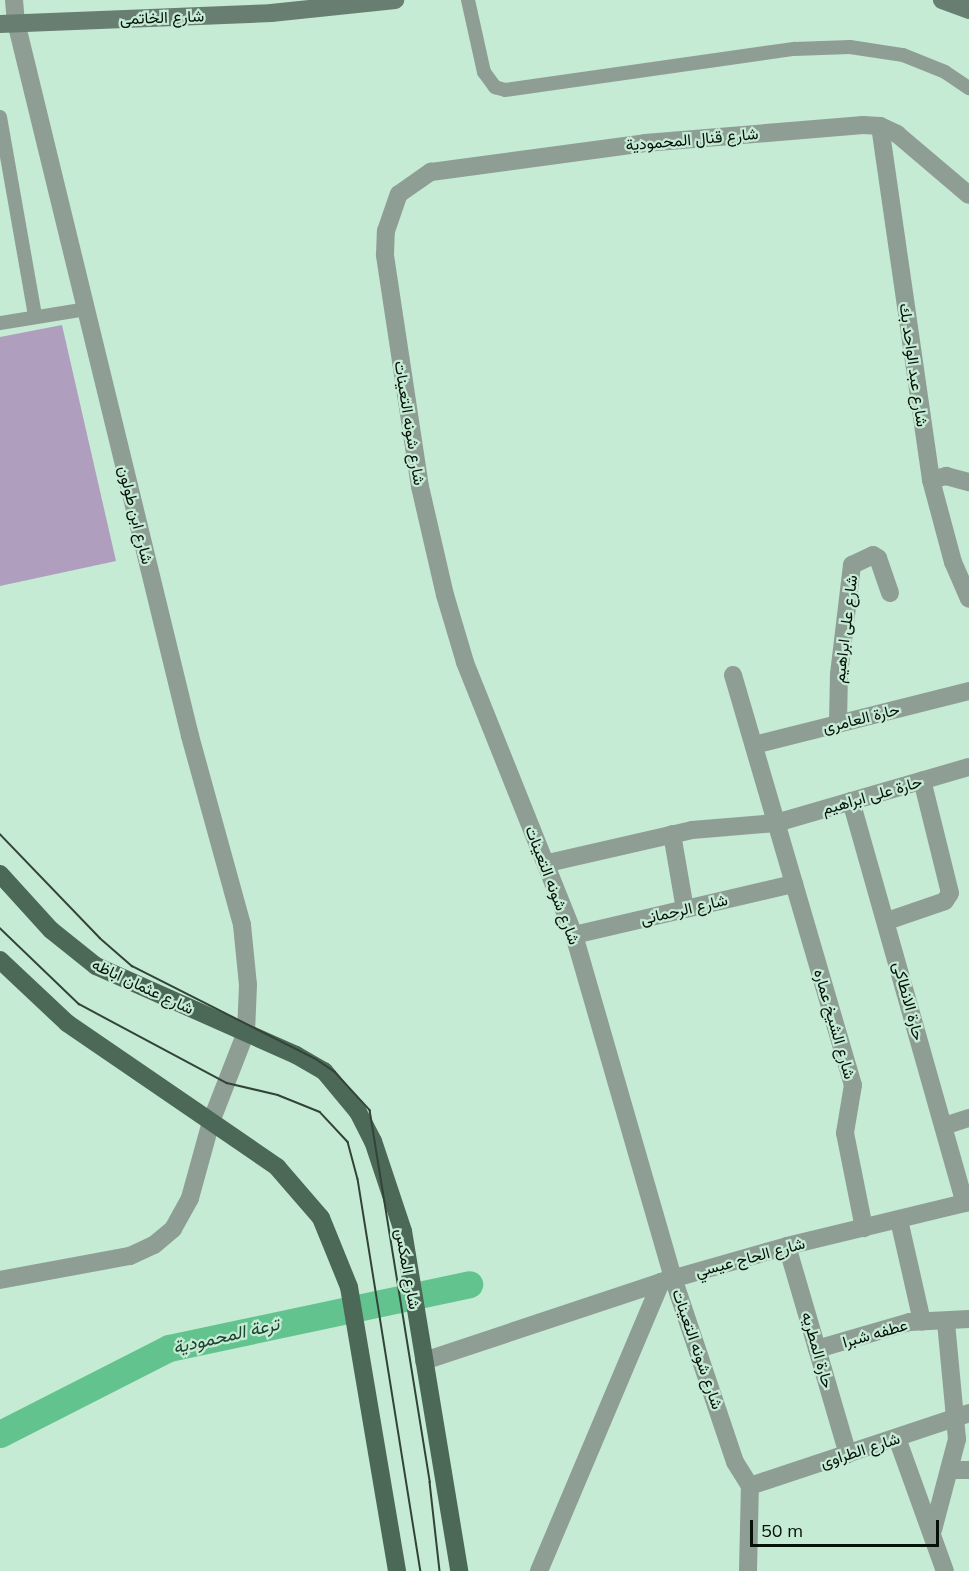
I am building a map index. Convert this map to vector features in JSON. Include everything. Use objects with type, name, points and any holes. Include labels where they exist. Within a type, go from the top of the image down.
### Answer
[{"type":"main road","name":"شارع الخاتمى","points":[[8,23],[271,13],[395,0]]},
{"type":"main road","points":[[942,0],[969,10]]},
{"type":"main road","name":"شارع عثمان اباظه","points":[[0,874],[51,930],[96,966],[246,1032]]},
{"type":"main road","points":[[0,960],[67,1023],[277,1167],[321,1218],[336,1248],[349,1287],[397,1571]]},
{"type":"main road","name":"شارع المكس","points":[[246,1032],[324,1071],[342,1090],[374,1141],[403,1231],[459,1571]]},
{"type":"street","name":"شارع ابن طولون","points":[[0,1280],[130,1256],[154,1245],[173,1229],[190,1198],[211,1122],[246,1032],[248,985],[242,925],[190,736],[86,309],[8,23],[14,0]]},
{"type":"street","name":"شارع قنال المحمودية","points":[[399,194],[431,172],[551,153],[880,126]]},
{"type":"street","points":[[880,126],[897,134],[969,195]]},
{"type":"street","name":"شارع عبد الواحد بك","points":[[880,126],[931,480],[953,562],[969,599]]},
{"type":"street","name":"شارع شونه التعينات","points":[[399,194],[386,231],[385,255],[432,544],[465,662],[548,863],[574,935],[667,1280],[735,1462],[750,1486]]},
{"type":"street","points":[[931,480],[946,476],[969,482]]},
{"type":"street","name":"شارع على ابراهيم","points":[[838,724],[839,674],[852,565],[873,555],[879,558],[890,593]]},
{"type":"street","name":"شارع الشيخ عماره","points":[[733,675],[853,1086],[845,1133],[864,1228]]},
{"type":"street","name":"حارة العامرى","points":[[754,745],[969,691]]},
{"type":"street","name":"حارة على ابراهيم","points":[[776,823],[969,767]]},
{"type":"street","points":[[887,921],[945,901],[950,893],[922,780]]},
{"type":"street","name":"حارة الانطاكى","points":[[851,801],[967,1202]]},
{"type":"street","points":[[548,863],[672,834],[776,823]]},
{"type":"street","points":[[672,834],[685,909]]},
{"type":"street","name":"شارع الرحمانى","points":[[574,935],[794,884]]},
{"type":"street","points":[[944,1126],[969,1118]]},
{"type":"street","name":"شارع الحاج عيسي","points":[[424,1361],[667,1280],[787,1246],[967,1202]]},
{"type":"street","points":[[899,1220],[922,1321]]},
{"type":"street","name":"حارة المطريه","points":[[787,1246],[848,1454]]},
{"type":"street","points":[[539,1571],[667,1280]]},
{"type":"street","name":"عطفه شبرا","points":[[817,1349],[922,1321],[946,1323],[969,1319]]},
{"type":"street","points":[[933,1530],[963,1416],[946,1323]]},
{"type":"street","name":"شارع الطراوى","points":[[750,1486],[963,1416]]},
{"type":"street","points":[[897,1438],[933,1530],[945,1571]]},
{"type":"street","points":[[950,1470],[969,1470]]},
{"type":"street","points":[[748,1571],[750,1486]]},
{"type":"lane","points":[[468,0],[484,72],[495,87],[505,90],[794,49],[850,47],[903,55],[945,72],[969,88]]},
{"type":"lane","points":[[0,117],[34,316]]},
{"type":"lane","points":[[0,323],[86,309]]},
{"type":"building","points":[[62,325],[116,561],[0,586],[0,337]]},
{"type":"waterway","name":"ترعة المحمودية","points":[[0,1434],[169,1348],[469,1284]]},
{"type":"tram line","points":[[0,834],[100,938],[132,966],[316,1059],[335,1072],[370,1110],[430,1482],[440,1571]]},
{"type":"tram line","points":[[0,928],[79,1004],[227,1083],[278,1095],[320,1112],[348,1142],[358,1179],[421,1571]]}]
